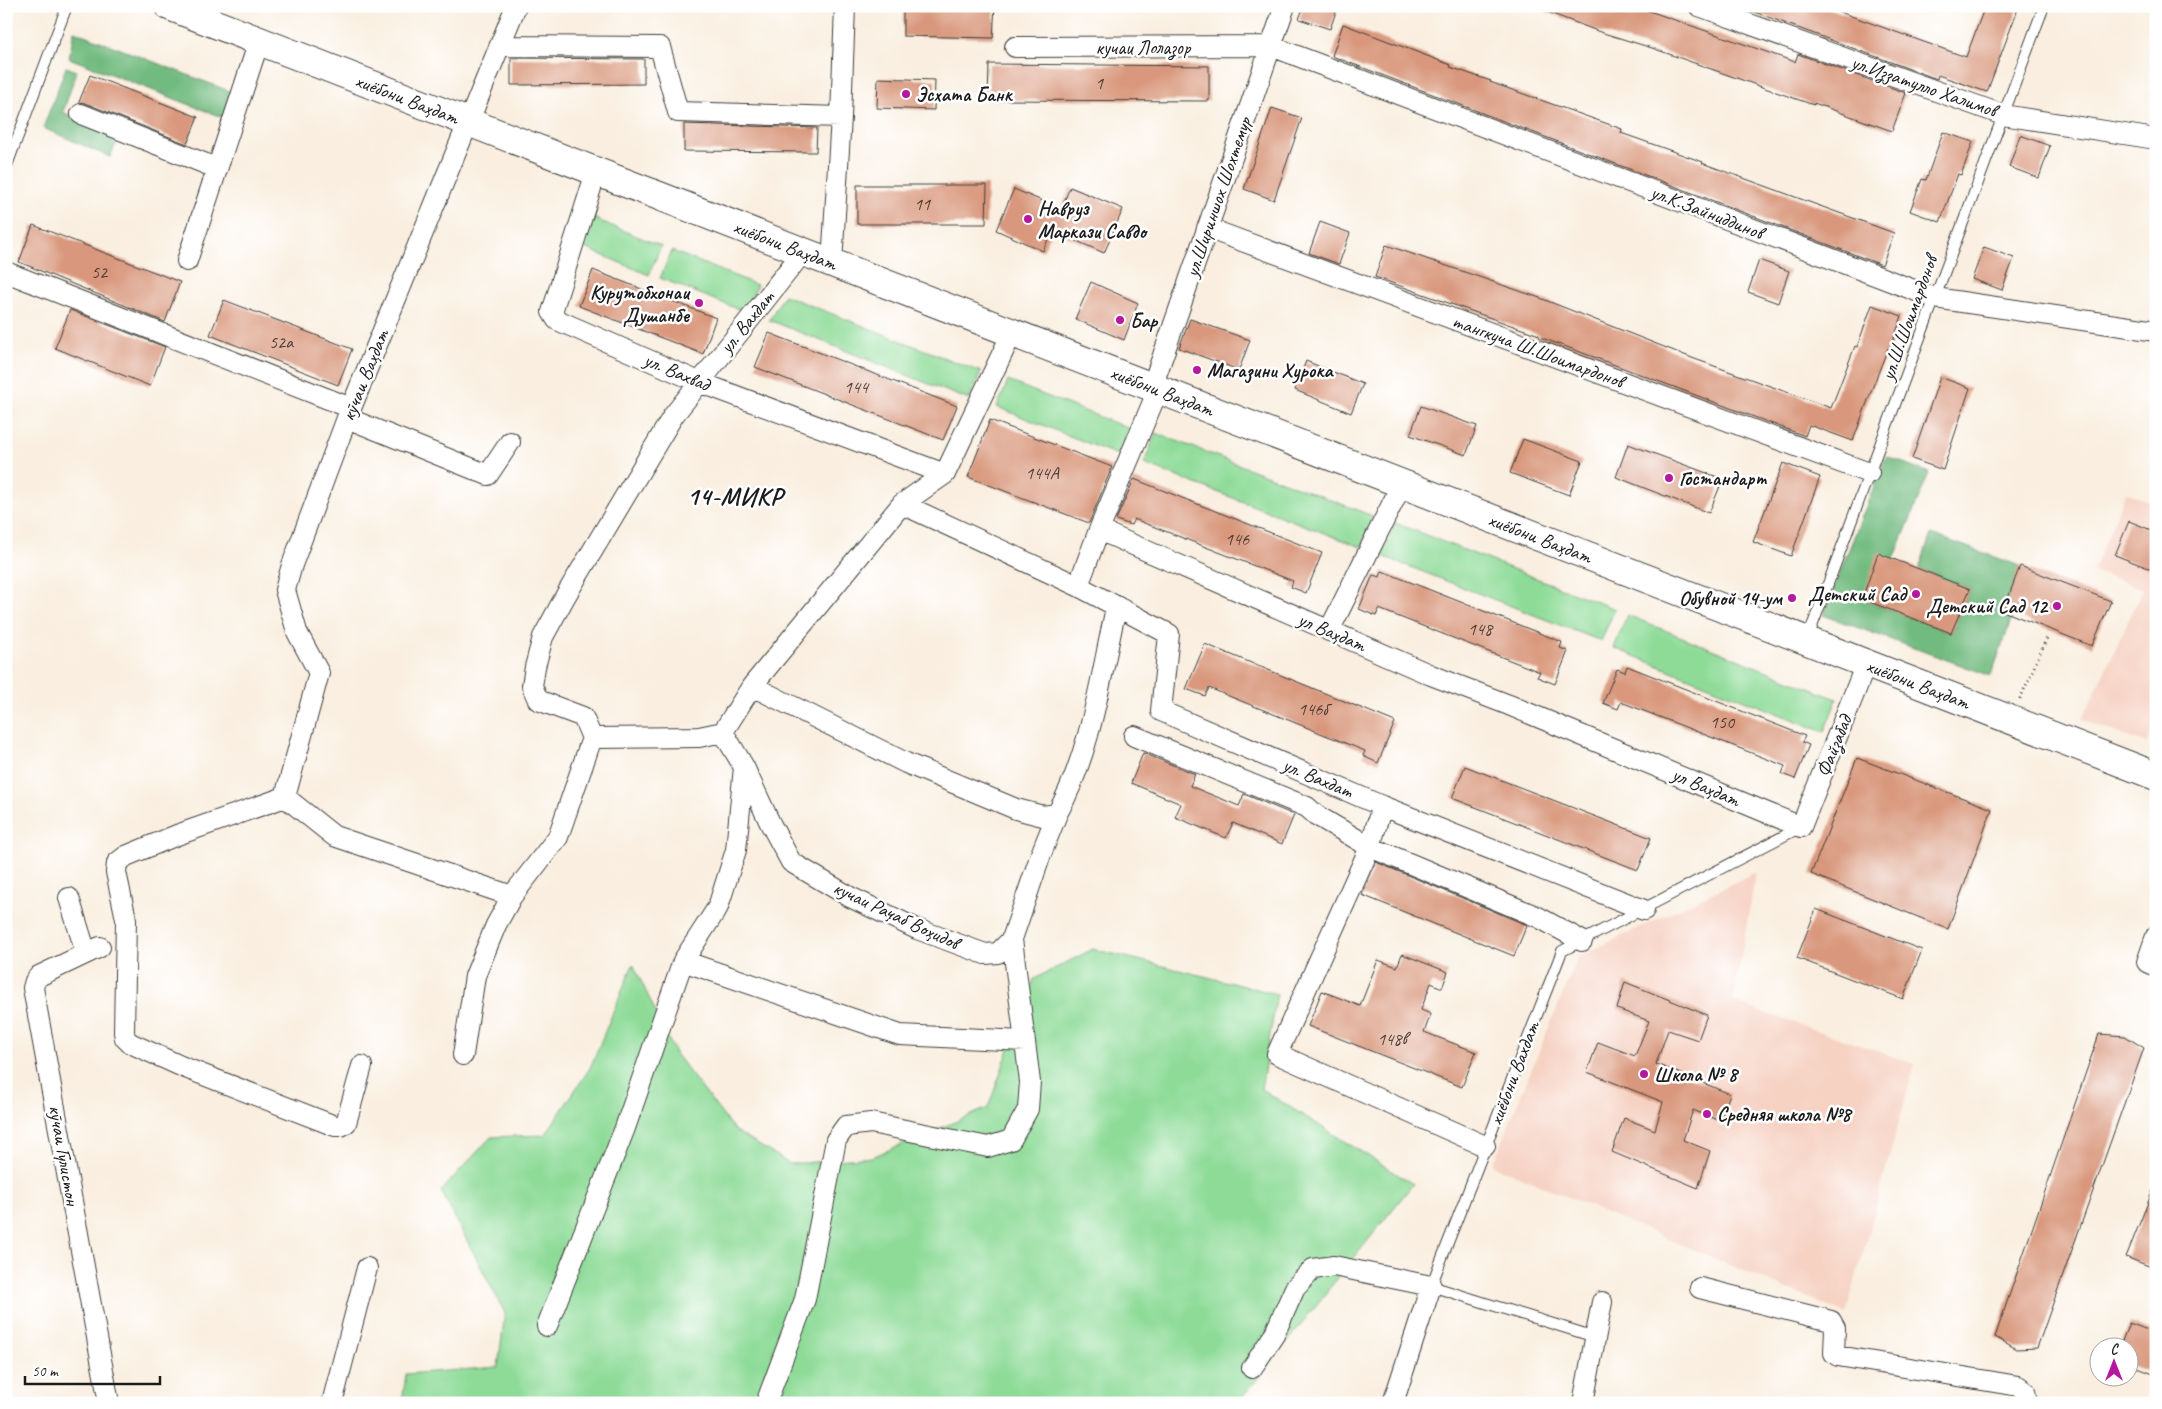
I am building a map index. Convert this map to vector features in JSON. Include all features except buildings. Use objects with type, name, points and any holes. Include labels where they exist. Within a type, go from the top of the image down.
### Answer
[{"type":"main road","name":"хиёбони Ваҳдат","points":[[169,6],[2156,776]]},
{"type":"street","points":[[516,6],[502,40],[660,47],[678,112],[841,112]]},
{"type":"street","points":[[832,263],[845,6]]},
{"type":"street","name":"ул.Шириншох Шохтемур","points":[[1155,388],[1207,228],[1285,6]]},
{"type":"street","name":"ул.Иззатулло Халимов","points":[[1699,6],[2003,114],[2156,139]]},
{"type":"street","name":"кӯчаи Ваҳдат","points":[[285,797],[320,673],[297,632],[285,590],[292,564],[349,413],[502,40]]},
{"type":"street","points":[[187,260],[259,41]]},
{"type":"street","name":"кучаи Лолазор","points":[[1015,47],[1271,46]]},
{"type":"street","name":"ул.К.Зайниддинов","points":[[1271,46],[1935,298],[2156,331]]},
{"type":"street","points":[[81,114],[216,168]]},
{"type":"street","name":"ул. Вахвад","points":[[596,172],[552,315],[557,320],[699,382],[945,474]]},
{"type":"street","name":"тангкуча Ш.Шоимардонов","points":[[1207,228],[1870,473]]},
{"type":"street","name":"ул. Вахдат","points":[[592,738],[584,717],[538,700],[532,686],[543,637],[672,416],[803,252]]},
{"type":"street","points":[[6,272],[349,413],[488,475],[510,442]]},
{"type":"street","points":[[463,1055],[475,976],[496,925],[512,896],[558,837],[592,738],[699,737],[723,732],[752,686],[902,504],[945,474],[1012,333]]},
{"type":"street","points":[[902,504],[1078,586],[1155,388]]},
{"type":"street","points":[[1329,631],[1402,484]]},
{"type":"street","name":"ул Ваҳдат","points":[[1099,530],[1431,675],[1519,709],[1801,827]]},
{"type":"street","name":"ул. Вахдат","points":[[1078,586],[1116,608],[1169,634],[1161,711],[1382,806],[1644,910]]},
{"type":"street","points":[[766,1403],[805,1299],[836,1140],[846,1126],[871,1123],[988,1147],[1011,1140],[1028,1109],[1030,1082],[1012,938],[1041,854],[1057,814],[1068,796],[1081,762],[1116,608]]},
{"type":"street","name":"Файзабад","points":[[1801,827],[1866,664]]},
{"type":"street","points":[[752,686],[906,763],[1016,809],[1042,816],[1057,814]]},
{"type":"street","name":"кучаи Раҷаб Воҳидов","points":[[723,732],[744,767],[770,824],[791,862],[850,897],[917,929],[985,954],[998,953],[1012,938]]},
{"type":"street","points":[[1134,736],[1306,807],[1370,847],[1538,917],[1582,941]]},
{"type":"street","points":[[547,1326],[625,1128],[683,961],[718,907],[736,850],[744,767]]},
{"type":"street","points":[[362,1066],[346,1123],[341,1126],[335,1126],[130,1043],[125,1038],[124,1032],[126,919],[116,872],[118,863],[126,856],[178,835],[285,797],[334,836],[512,896]]},
{"type":"street","points":[[1382,806],[1370,847],[1277,1054],[1485,1146]]},
{"type":"street","name":"кӯчаи Гулистон","points":[[69,898],[93,950],[39,976],[34,981],[33,988],[109,1403]]},
{"type":"street","points":[[2156,936],[2146,962],[2156,966]]},
{"type":"street","points":[[683,961],[900,1035],[1025,1041]]},
{"type":"street","points":[[1252,1368],[1274,1334],[1295,1288],[1313,1269],[1334,1266],[1431,1286],[1393,1403]]},
{"type":"street","points":[[332,1403],[367,1268]]},
{"type":"street","points":[[1700,1288],[1831,1321],[1835,1328],[1834,1354],[1838,1356],[2018,1386],[2025,1391],[2027,1403]]},
{"type":"street","points":[[1583,1403],[1602,1302]]},
{"type":"lane","points":[[6,168],[67,6]]},
{"type":"lane","name":"ул.Ш.Шоимардонов","points":[[1807,641],[2044,6]]},
{"type":"lane","name":"хиёбони Вахдат","points":[[1431,1286],[1562,951],[1801,827]]},
{"type":"lane","points":[[1431,1286],[1595,1337]]},
{"type":"path","points":[[2011,720],[2048,635]]},
{"type":"shaded area","points":[[2126,492],[2156,505],[2156,723],[2147,744],[2082,720],[2143,589],[2093,571]]},
{"type":"shaded area","name":"Средняя школа №8","points":[[1756,872],[1733,1002],[1915,1064],[1846,1314],[1492,1165],[1578,957]]},
{"type":"green space","points":[[74,31],[237,94],[224,118],[69,58]]},
{"type":"green space","points":[[66,67],[77,71],[63,112],[119,137],[110,157],[43,128]]},
{"type":"green space","points":[[593,218],[661,246],[649,275],[585,248]]},
{"type":"green space","points":[[672,251],[757,285],[745,312],[660,278]]},
{"type":"green space","points":[[784,295],[981,372],[969,400],[769,320]]},
{"type":"green space","points":[[1008,381],[1133,430],[1120,456],[997,407]]},
{"type":"green space","points":[[1156,433],[1373,516],[1361,547],[1144,464]]},
{"type":"green space","points":[[1886,456],[1929,473],[1894,559],[1862,599],[1951,633],[1970,589],[1919,569],[1931,534],[2020,566],[2003,611],[2013,615],[1991,676],[1823,615]]},
{"type":"green space","points":[[1395,523],[1615,609],[1601,641],[1382,556]]},
{"type":"green space","points":[[1627,615],[1837,699],[1824,732],[1614,648]]},
{"type":"green space","points":[[1093,949],[1277,994],[1261,1089],[1413,1184],[1238,1403],[402,1403],[406,1374],[498,1367],[505,1313],[441,1191],[491,1137],[545,1135],[590,1068],[633,964],[676,1055],[735,1131],[790,1164],[872,1157],[988,1108],[1034,979]]},
{"type":"place","name":"Эсхата Банк","points":[[906,94]]},
{"type":"place","name":"Навруз Маркази Савдо","points":[[1028,219]]},
{"type":"place","name":"Курутобхонаи Душанбе","points":[[699,303]]},
{"type":"place","name":"Бар","points":[[1120,320]]},
{"type":"place","name":"Магазини Хурока","points":[[1197,370]]},
{"type":"place","name":"Гостандарт","points":[[1669,478]]},
{"type":"place","name":"Детский Сад","points":[[1916,594]]},
{"type":"place","name":"Обувной 14-ум","points":[[1792,598]]},
{"type":"place","name":"Детский Сад 12","points":[[2057,606]]},
{"type":"place","name":"Школа № 8","points":[[1644,1074]]},
{"type":"place","name":"Средняя школа №8","points":[[1707,1114]]},
{"type":"district","name":"14-МИКР","points":[[735,497]]}]
